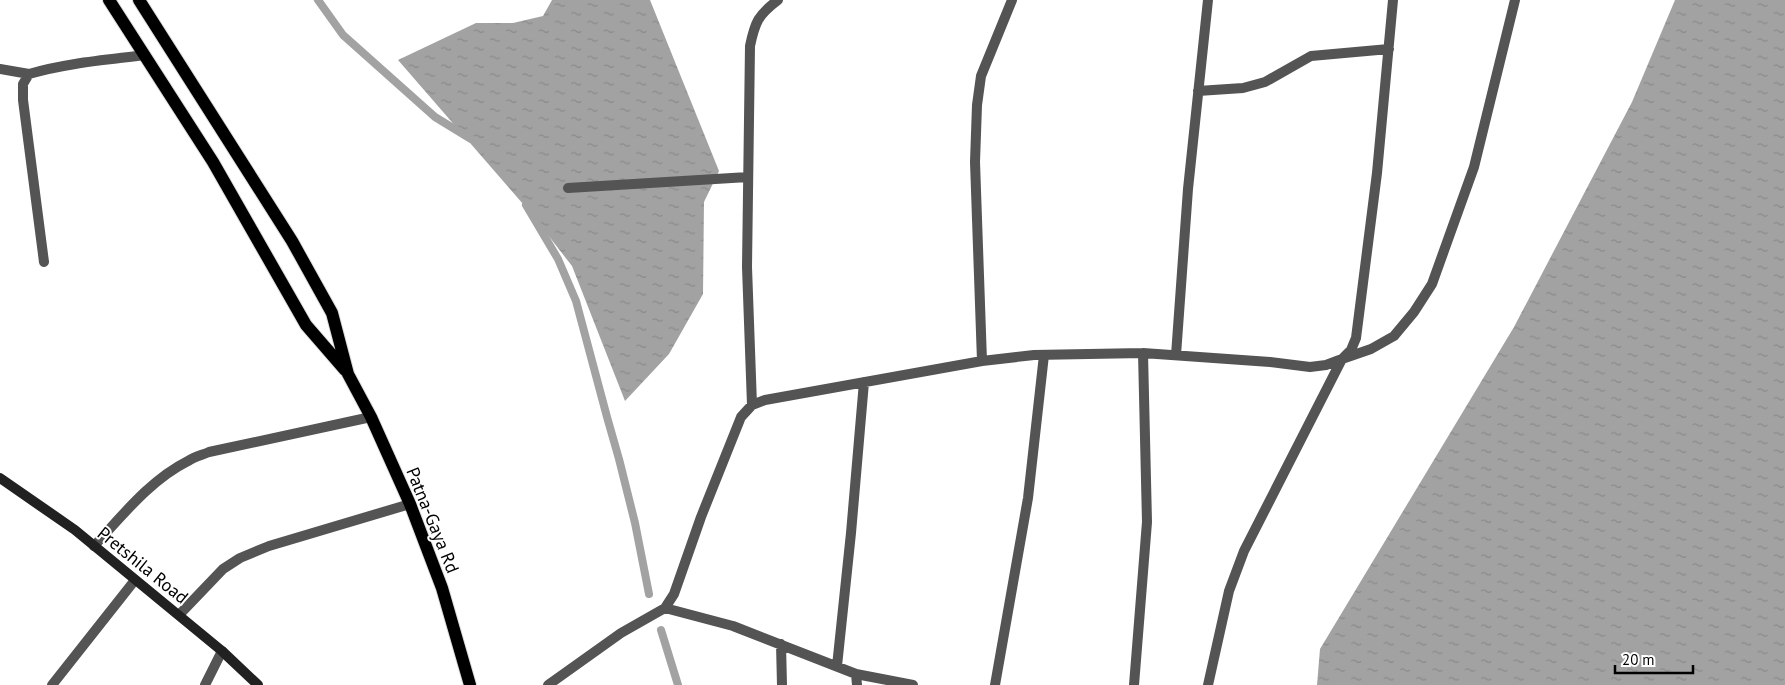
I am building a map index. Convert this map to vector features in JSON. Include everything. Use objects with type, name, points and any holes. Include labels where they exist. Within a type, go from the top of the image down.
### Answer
[{"type":"main road","points":[[109,0],[212,162],[306,325],[348,374]]},
{"type":"main road","points":[[139,0],[292,241],[332,313],[348,374]]},
{"type":"main road","name":"Patna-Gaya Rd","points":[[348,374],[371,417],[410,504],[442,588],[470,685]]},
{"type":"street","points":[[752,405],[747,267],[750,46],[754,27],[763,11],[778,0]]},
{"type":"street","points":[[982,361],[975,162],[977,106],[981,76],[1012,0]]},
{"type":"street","points":[[1176,355],[1188,189],[1208,0]]},
{"type":"street","points":[[1208,685],[1229,591],[1244,551],[1342,359],[1352,350],[1356,338],[1378,173],[1393,0]]},
{"type":"street","points":[[548,685],[621,633],[665,608],[674,594],[701,517],[741,417],[752,405],[766,400],[982,361],[1044,355],[1143,353],[1310,366],[1326,365],[1371,349],[1394,336],[1414,312],[1432,284],[1474,168],[1515,0]]},
{"type":"street","points":[[1198,90],[1243,88],[1265,82],[1312,56],[1389,49]]},
{"type":"street","points":[[0,69],[29,74],[67,64],[144,55]]},
{"type":"street","points":[[29,74],[23,84],[23,100],[44,262]]},
{"type":"street","points":[[568,188],[748,177]]},
{"type":"street","points":[[1134,685],[1147,522],[1143,353]]},
{"type":"street","points":[[994,685],[1028,498],[1044,355]]},
{"type":"street","points":[[836,666],[851,533],[864,382]]},
{"type":"street","points":[[94,546],[133,504],[165,476],[188,461],[209,452],[371,417]]},
{"type":"street","name":"Pretshila Road","points":[[0,478],[94,546],[222,651],[258,685]]},
{"type":"street","points":[[179,615],[223,570],[240,558],[269,546],[410,504]]},
{"type":"street","points":[[52,685],[135,580]]},
{"type":"street","points":[[665,608],[733,626],[856,674],[913,685]]},
{"type":"street","points":[[781,644],[782,685]]},
{"type":"street","points":[[205,685],[222,651]]},
{"type":"street","points":[[856,674],[857,685]]},
{"type":"water","points":[[552,0],[650,0],[719,171],[704,202],[703,294],[669,354],[625,401],[572,266],[530,212],[398,60],[476,23],[513,23],[543,16]]},
{"type":"water","points":[[1675,0],[1785,0],[1785,685],[1317,685],[1320,649],[1514,327],[1632,102]]},
{"type":"waterway","points":[[318,0],[343,35],[435,117],[471,139]]},
{"type":"waterway","points":[[526,205],[558,259],[576,301],[635,523],[649,594]]},
{"type":"waterway","points":[[661,630],[678,685]]}]
